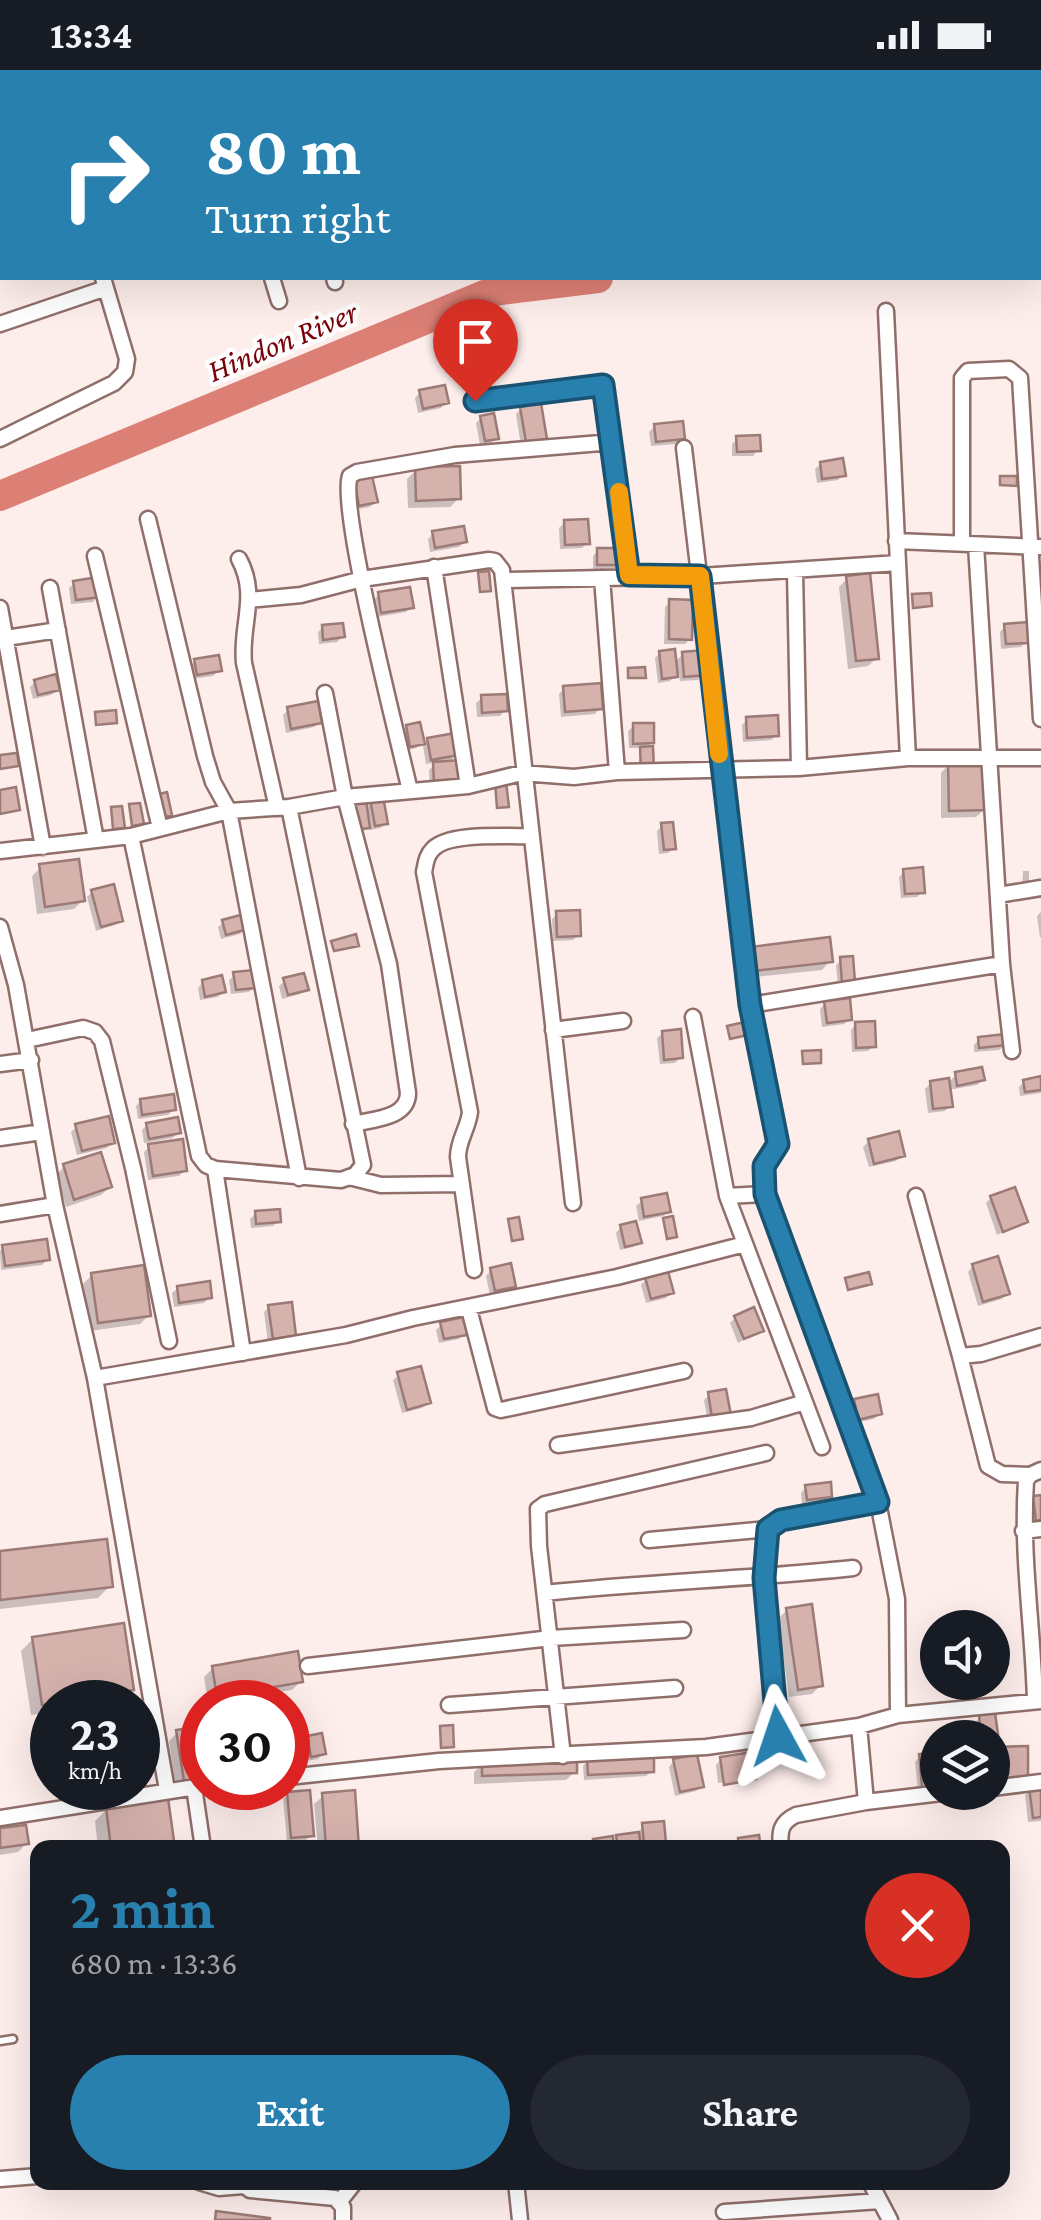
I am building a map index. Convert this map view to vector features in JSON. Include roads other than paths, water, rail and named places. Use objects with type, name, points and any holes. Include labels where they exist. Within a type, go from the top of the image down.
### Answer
[{"type":"street","points":[[273,280],[279,301]]},
{"type":"street","points":[[0,324],[105,283],[127,359],[125,372],[114,383],[0,439]]},
{"type":"street","points":[[886,311],[908,758]]},
{"type":"street","points":[[1012,1051],[969,543],[962,378],[968,372],[1009,369],[1020,378],[1035,547],[1041,719]]},
{"type":"street","points":[[475,401],[600,384],[605,390],[629,575]]},
{"type":"street","points":[[410,790],[362,579],[348,482],[357,472],[455,455],[612,442]]},
{"type":"street","points":[[684,448],[750,1005],[778,1144],[764,1166],[765,1194],[878,1502],[897,1599],[898,1715]]},
{"type":"street","points":[[148,520],[205,756],[213,782],[229,811],[299,1178]]},
{"type":"street","points":[[896,541],[1035,547]]},
{"type":"street","points":[[96,556],[160,828]]},
{"type":"street","points":[[130,836],[199,1156],[215,1169],[299,1178],[340,1180],[349,1176],[362,1165],[283,808],[244,664],[248,577],[239,560]]},
{"type":"street","points":[[248,600],[302,595],[434,566],[496,562],[504,580],[522,773],[573,1203]]},
{"type":"street","points":[[504,580],[795,572],[898,563]]},
{"type":"street","points":[[434,566],[468,786]]},
{"type":"street","points":[[795,572],[799,768]]},
{"type":"street","points":[[602,578],[617,772]]},
{"type":"street","points":[[50,588],[96,840]]},
{"type":"street","points":[[0,608],[43,847]]},
{"type":"street","points":[[6,638],[58,630]]},
{"type":"street","points":[[325,694],[345,798],[390,964],[408,1092],[408,1102],[402,1111],[353,1124]]},
{"type":"street","points":[[0,852],[130,836],[229,811],[468,786],[522,773],[574,777],[617,772],[799,768],[908,758],[1041,758]]},
{"type":"street","points":[[474,1270],[458,1145],[469,1124],[470,1112],[424,872],[427,857],[436,846],[451,839],[529,836]]},
{"type":"street","points":[[998,895],[1041,888]]},
{"type":"street","points":[[0,927],[8,986],[27,1040],[56,1205],[95,1378],[167,1790]]},
{"type":"street","points":[[750,1005],[1002,964]]},
{"type":"street","points":[[692,1017],[727,1196],[822,1447]]},
{"type":"street","points":[[552,1030],[623,1021]]},
{"type":"street","points":[[27,1040],[83,1028],[95,1032],[102,1041],[170,1341]]},
{"type":"street","points":[[0,1064],[31,1060]]},
{"type":"street","points":[[0,1138],[42,1132]]},
{"type":"street","points":[[215,1169],[243,1353]]},
{"type":"street","points":[[349,1176],[381,1185],[462,1184]]},
{"type":"street","points":[[727,1196],[765,1194]]},
{"type":"street","points":[[916,1196],[988,1466],[1002,1474],[1036,1472]]},
{"type":"street","points":[[0,1214],[56,1205]]},
{"type":"street","points":[[95,1378],[346,1336],[745,1244]]},
{"type":"street","points":[[469,1308],[494,1408],[501,1410],[684,1371]]},
{"type":"street","points":[[960,1356],[981,1354],[1041,1336]]},
{"type":"street","points":[[558,1444],[751,1418],[805,1402]]},
{"type":"street","points":[[563,1756],[538,1508],[766,1453]]},
{"type":"street","points":[[310,1776],[439,1762],[706,1747],[859,1726],[898,1715],[1038,1701],[1035,1589],[1023,1531],[1026,1482],[1036,1472]]},
{"type":"street","points":[[649,1540],[768,1529],[781,1520],[878,1502]]},
{"type":"street","points":[[1023,1531],[1041,1528]]},
{"type":"street","points":[[768,1529],[764,1578],[778,1736]]},
{"type":"street","points":[[545,1593],[853,1568]]},
{"type":"street","points":[[308,1666],[551,1638],[683,1630]]},
{"type":"street","points":[[449,1705],[675,1688]]},
{"type":"street","points":[[859,1726],[866,1802]]},
{"type":"street","points":[[1010,1786],[1041,1782]]},
{"type":"street","points":[[0,1818],[56,1812],[180,1789]]},
{"type":"street","points":[[780,1840],[780,1829],[786,1820],[866,1802],[920,1796]]},
{"type":"street","points":[[200,1810],[203,1840]]},
{"type":"street","points":[[0,2179],[30,2177]]},
{"type":"street","points":[[250,2190],[340,2201]]},
{"type":"street","points":[[343,2220],[340,2201],[349,2190]]},
{"type":"street","points":[[517,2190],[520,2220]]},
{"type":"street","points":[[874,2190],[890,2220]]},
{"type":"street","points":[[724,2212],[880,2201]]},
{"type":"lane","points":[[0,2041],[13,2040]]},
{"type":"waterway","name":"Hindon River","points":[[0,496],[494,291],[582,280]]}]
